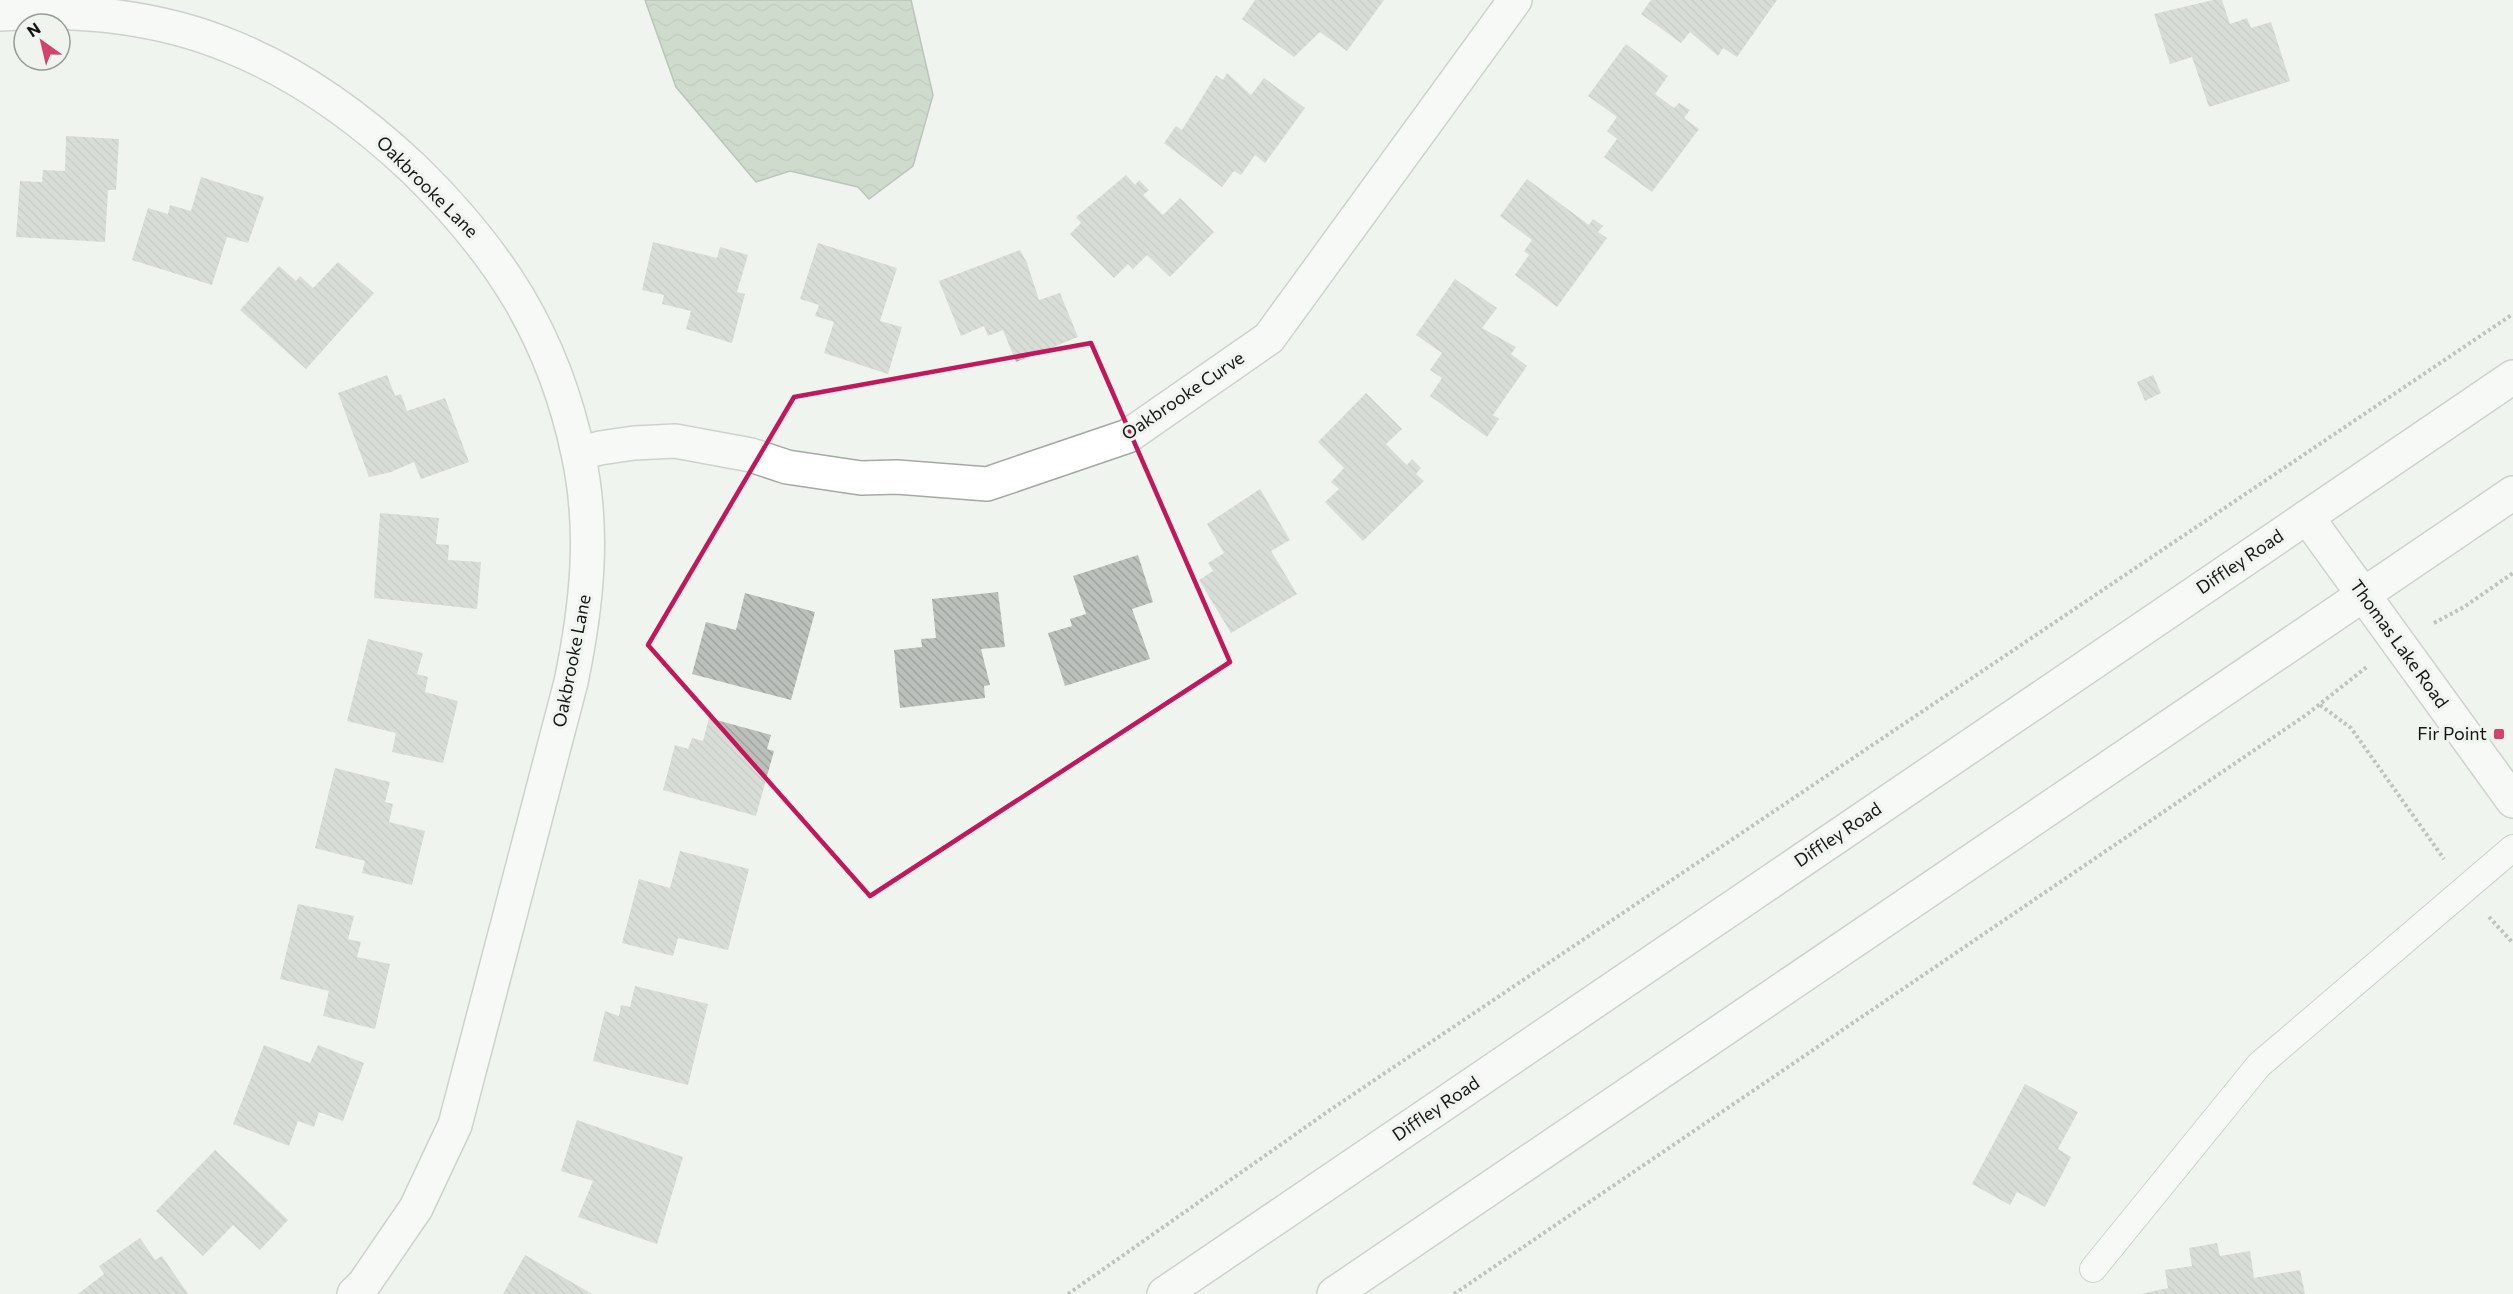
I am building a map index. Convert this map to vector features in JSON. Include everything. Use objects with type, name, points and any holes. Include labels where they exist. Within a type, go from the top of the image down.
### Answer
[{"type":"street","name":"Oakbrooke Curve","points":[[579,454],[634,443],[675,441],[742,453],[787,467],[861,478],[897,477],[987,484],[1128,436],[1269,338],[1515,0]]},
{"type":"street","name":"Oakbrooke Lane","points":[[0,14],[121,8],[231,46],[300,80],[363,123],[460,215],[503,271],[542,341],[556,376],[579,454],[587,510],[589,568],[583,625],[571,682],[455,1125],[416,1208],[364,1284],[354,1294]]},
{"type":"street","name":"Diffley Road","points":[[1164,1294],[2513,377]]},
{"type":"street","points":[[1334,1294],[2513,493]]},
{"type":"street","name":"Thomas Lake Road","points":[[2307,517],[2513,801]]},
{"type":"lane","points":[[2093,1269],[2259,1065],[2513,848]]},
{"type":"path","points":[[1068,1294],[1330,1110],[2513,314]]},
{"type":"path","points":[[1454,1294],[2319,705],[2398,643],[2464,607],[2513,573]]},
{"type":"path","points":[[2319,705],[2351,728],[2418,824],[2492,921],[2513,943]]},
{"type":"highlighted area","points":[[1091,343],[1230,662],[870,896],[648,645],[794,397]]},
{"type":"water","points":[[645,0],[911,0],[933,95],[913,166],[869,199],[858,187],[790,171],[756,182],[676,87]]},
{"type":"building","points":[[1255,0],[1384,0],[1347,51],[1320,32],[1294,57],[1242,19]]},
{"type":"building","points":[[1651,0],[1777,0],[1737,57],[1723,48],[1718,56],[1690,32],[1681,43],[1641,14]]},
{"type":"building","points":[[2213,0],[2222,0],[2230,24],[2247,18],[2251,28],[2271,22],[2290,81],[2209,107],[2192,57],[2170,64],[2154,14]]},
{"type":"building","points":[[1626,44],[1668,76],[1655,94],[1674,108],[1679,103],[1690,110],[1684,118],[1699,129],[1652,192],[1604,157],[1617,139],[1607,131],[1617,117],[1588,96]]},
{"type":"building","points":[[1227,73],[1251,95],[1264,78],[1305,108],[1265,163],[1255,155],[1241,175],[1234,171],[1222,187],[1164,143],[1176,126],[1182,130],[1216,75],[1223,80]]},
{"type":"building","points":[[66,136],[119,139],[116,190],[108,190],[105,242],[16,237],[20,181],[42,182],[43,170],[65,171]]},
{"type":"building","points":[[1126,175],[1135,185],[1139,180],[1149,190],[1143,195],[1163,215],[1180,198],[1214,232],[1170,277],[1147,255],[1133,269],[1128,264],[1114,278],[1070,234],[1081,223],[1076,217]]},
{"type":"building","points":[[201,177],[264,197],[248,243],[227,237],[212,285],[132,260],[148,208],[168,214],[170,205],[191,211]]},
{"type":"building","points":[[1527,179],[1589,225],[1593,219],[1603,226],[1598,232],[1607,238],[1557,307],[1515,275],[1529,255],[1524,251],[1532,240],[1500,216]]},
{"type":"building","points":[[653,242],[717,258],[720,247],[748,255],[737,292],[745,294],[732,343],[686,329],[691,311],[662,304],[664,295],[642,290]]},
{"type":"building","points":[[818,243],[897,268],[880,321],[902,327],[888,374],[824,353],[834,322],[815,316],[819,305],[800,299]]},
{"type":"building","points":[[1020,250],[1027,263],[1039,300],[1060,293],[1078,337],[1016,362],[1003,330],[988,336],[984,326],[961,336],[939,281]]},
{"type":"building","points":[[338,262],[374,293],[306,369],[240,310],[279,266],[296,281],[300,276],[313,288]]},
{"type":"building","points":[[1455,279],[1497,308],[1482,328],[1516,347],[1511,354],[1527,366],[1493,415],[1499,419],[1487,437],[1430,396],[1442,378],[1430,370],[1442,353],[1416,335]]},
{"type":"building","points":[[387,375],[395,396],[401,394],[407,411],[445,398],[469,462],[421,479],[414,462],[391,472],[369,477],[338,393]]},
{"type":"building","points":[[2153,375],[2161,393],[2145,401],[2137,382]]},
{"type":"building","points":[[1366,393],[1402,429],[1386,444],[1407,465],[1412,459],[1421,468],[1416,474],[1424,481],[1363,541],[1325,502],[1339,489],[1331,482],[1344,468],[1318,442]]},
{"type":"building","points":[[1260,489],[1290,540],[1271,551],[1297,594],[1231,633],[1199,580],[1213,571],[1208,563],[1224,553],[1207,524]]},
{"type":"building","points":[[380,513],[439,518],[436,544],[449,545],[448,560],[481,562],[477,609],[374,598]]},
{"type":"building","points":[[1138,555],[1153,602],[1132,609],[1150,659],[1065,686],[1048,633],[1072,626],[1070,619],[1086,614],[1073,576]]},
{"type":"building","points":[[998,592],[1005,647],[981,649],[990,685],[984,686],[985,698],[900,708],[894,650],[922,647],[921,639],[936,638],[932,599]]},
{"type":"building","points":[[745,593],[815,612],[791,700],[692,674],[706,622],[736,630]]},
{"type":"building","points":[[368,639],[423,653],[417,674],[428,677],[425,692],[458,701],[443,763],[392,752],[396,733],[347,721]]},
{"type":"building","points":[[709,718],[771,735],[767,749],[774,751],[756,816],[663,790],[675,745],[688,749],[692,738],[703,741]]},
{"type":"building","points":[[335,768],[390,782],[385,802],[393,804],[389,822],[425,831],[412,885],[362,873],[365,861],[315,848]]},
{"type":"building","points":[[680,851],[749,869],[728,950],[678,938],[673,956],[622,943],[639,879],[670,888]]},
{"type":"building","points":[[298,904],[354,916],[348,939],[361,942],[357,957],[390,964],[375,1029],[323,1016],[329,991],[280,979]]},
{"type":"building","points":[[635,986],[708,1004],[688,1085],[593,1061],[605,1011],[619,1016],[621,1005],[630,1007]]},
{"type":"building","points":[[264,1045],[310,1063],[318,1045],[364,1063],[343,1121],[319,1112],[314,1127],[298,1121],[289,1146],[233,1124]]},
{"type":"building","points":[[2025,1084],[2078,1112],[2058,1149],[2071,1157],[2045,1207],[2017,1192],[2010,1205],[1972,1184]]},
{"type":"building","points":[[577,1120],[683,1157],[657,1244],[578,1217],[593,1181],[561,1171]]},
{"type":"building","points":[[215,1150],[288,1220],[260,1250],[233,1225],[203,1256],[156,1211]]},
{"type":"building","points":[[140,1238],[155,1260],[162,1256],[188,1294],[78,1294],[104,1274],[99,1266]]},
{"type":"building","points":[[2217,1243],[2220,1256],[2250,1251],[2254,1278],[2300,1270],[2305,1294],[2141,1294],[2168,1288],[2165,1270],[2192,1266],[2189,1248]]},
{"type":"building","points":[[525,1255],[592,1294],[503,1294]]},
{"type":"place","name":"Fir Point","points":[[2499,734]]}]
